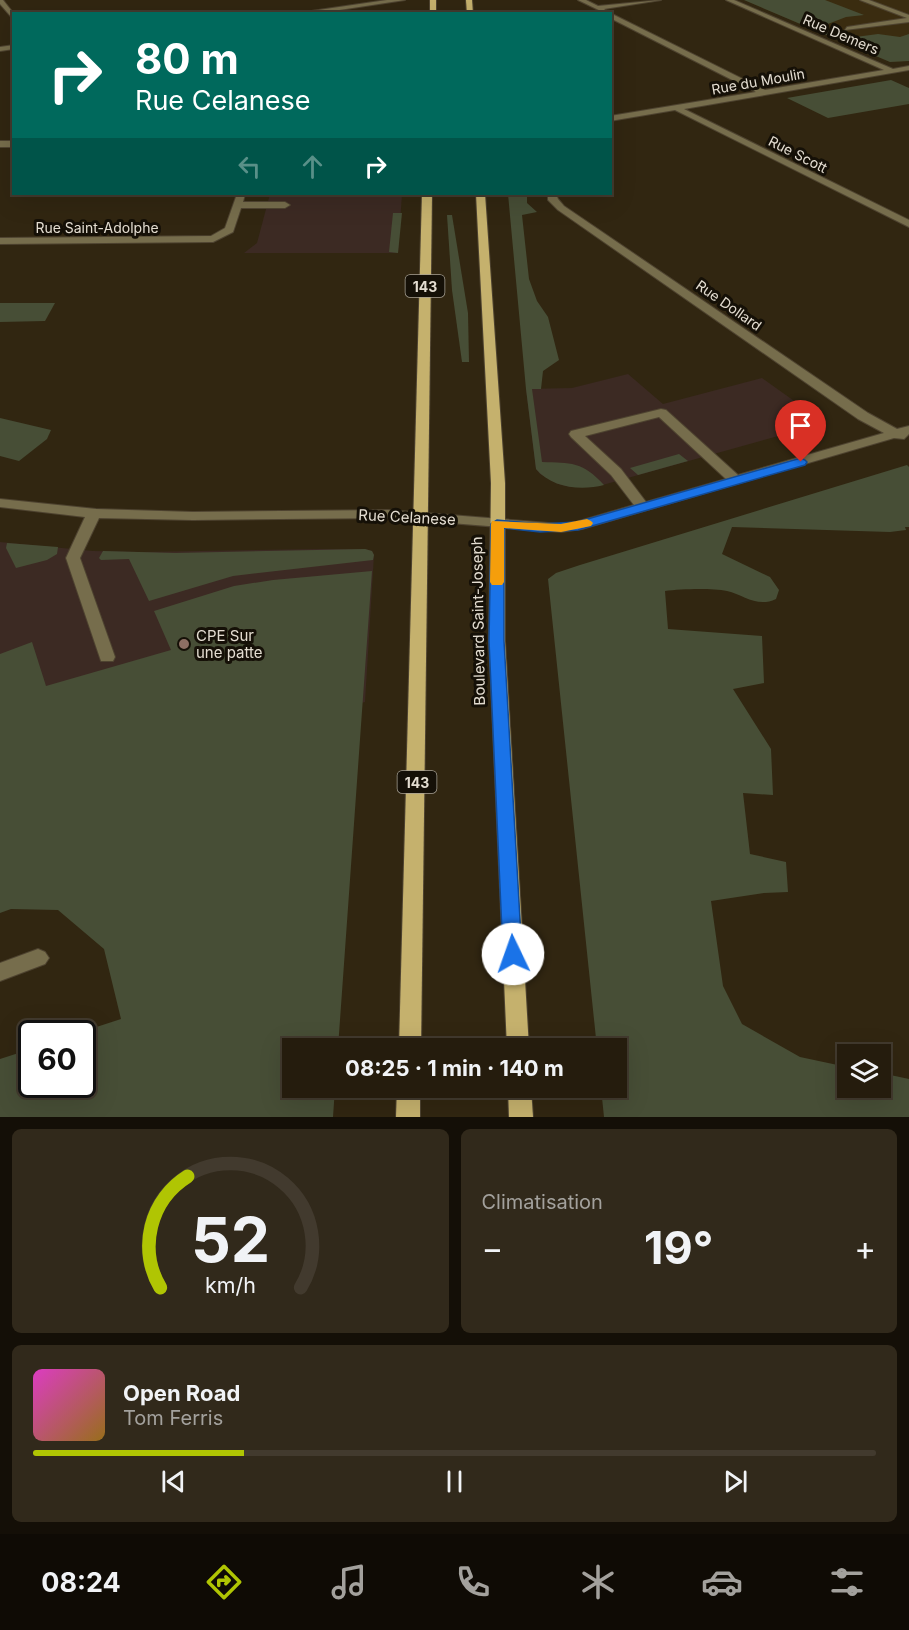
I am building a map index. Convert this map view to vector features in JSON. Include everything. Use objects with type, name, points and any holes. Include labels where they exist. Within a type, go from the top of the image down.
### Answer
[{"type":"main road","name":"143","points":[[410,1038],[428,195]]},
{"type":"main road","name":"Boulevard Saint-Joseph","points":[[480,195],[498,483],[497,641],[517,1038]]},
{"type":"main road","points":[[408,1117],[409,1098]]},
{"type":"main road","points":[[520,1098],[521,1117]]},
{"type":"street","points":[[0,0],[12,15]]},
{"type":"street","points":[[309,12],[402,0]]},
{"type":"street","points":[[581,0],[605,12]]},
{"type":"street","points":[[597,8],[658,0]]},
{"type":"street","name":"Rue Demers","points":[[729,0],[909,78]]},
{"type":"street","points":[[863,0],[909,19]]},
{"type":"street","points":[[368,4],[379,12]]},
{"type":"street","points":[[612,16],[765,93]]},
{"type":"street","points":[[847,29],[909,19]]},
{"type":"street","name":"Rue du Moulin","points":[[612,119],[909,68]]},
{"type":"street","name":"Rue Scott","points":[[676,108],[909,224]]},
{"type":"street","points":[[241,195],[238,205],[285,205]]},
{"type":"street","name":"Rue Dollard","points":[[552,195],[553,200],[561,208],[862,416],[903,432],[909,441]]},
{"type":"street","name":"Rue Saint-Adolphe","points":[[0,241],[213,238],[228,232],[238,205]]},
{"type":"street","points":[[643,507],[616,472],[576,434],[661,413],[702,447],[736,481]]},
{"type":"street","name":"Rue Celanese","points":[[0,503],[94,514],[420,516],[561,528],[578,526],[903,432]]},
{"type":"street","points":[[94,514],[73,558],[107,657]]},
{"type":"street","points":[[0,972],[38,958]]},
{"type":"shaded area","points":[[744,0],[909,0],[909,61],[890,62]]},
{"type":"shaded area","points":[[270,195],[402,195],[398,253],[244,253],[257,243]]},
{"type":"shaded area","points":[[628,374],[663,404],[762,378],[825,423],[599,486],[570,487],[558,484],[540,474],[536,469],[526,389],[572,388]]},
{"type":"shaded area","name":"CPE Sur une patte","points":[[0,542],[93,551],[365,549],[372,551],[374,555],[365,702],[0,805]]},
{"type":"green space","points":[[744,0],[825,0],[864,15],[846,17],[820,27],[848,38],[878,34],[900,37],[909,34],[909,61],[890,62]]},
{"type":"green space","points":[[891,80],[909,88],[909,104],[828,118],[787,98]]},
{"type":"green space","points":[[508,195],[527,195],[527,203],[537,212],[522,215],[529,279],[537,301],[548,317],[559,360],[543,371],[541,389],[532,389],[542,462],[582,467],[604,485],[577,488],[558,484],[536,469],[526,389]]},
{"type":"green space","points":[[393,213],[402,213],[398,253],[389,252]]},
{"type":"green space","points":[[447,215],[452,215],[468,313],[469,362],[462,362],[452,290]]},
{"type":"green space","points":[[0,303],[55,303],[45,321],[0,322]]},
{"type":"green space","points":[[0,418],[51,430],[47,439],[19,461],[0,456]]},
{"type":"green space","points":[[679,454],[688,461],[638,475],[630,468]]},
{"type":"green space","points":[[907,465],[909,467],[909,527],[905,527],[906,530],[890,532],[732,527],[722,554],[770,577],[779,590],[776,599],[763,602],[713,589],[665,591],[668,629],[762,636],[764,683],[733,689],[771,749],[773,795],[743,793],[750,854],[786,862],[788,892],[711,901],[723,986],[742,1024],[800,1057],[837,1065],[837,1098],[891,1098],[891,1075],[909,1079],[909,1117],[604,1117],[602,1098],[627,1098],[627,1038],[596,1038],[548,579],[556,573]]},
{"type":"green space","points":[[7,543],[58,547],[57,554],[47,560],[16,568],[6,548]]},
{"type":"green space","points":[[365,549],[372,551],[373,560],[233,576],[149,601],[129,559],[101,560],[99,558],[103,551],[175,553]]},
{"type":"green space","points":[[372,571],[339,1038],[282,1038],[282,1098],[334,1098],[333,1117],[0,1117],[0,1059],[18,1053],[18,1098],[96,1098],[96,1027],[121,1019],[104,949],[58,910],[11,909],[0,913],[0,654],[32,642],[46,686],[171,650],[154,611],[234,586]]},
{"type":"slow traffic","points":[[497,582],[497,524],[561,528],[587,523]]},
{"type":"place","name":"CPE Sur une patte","points":[[184,644]]},
{"type":"route","points":[[513,954],[497,641],[497,524],[540,528],[578,526],[801,462]]}]
